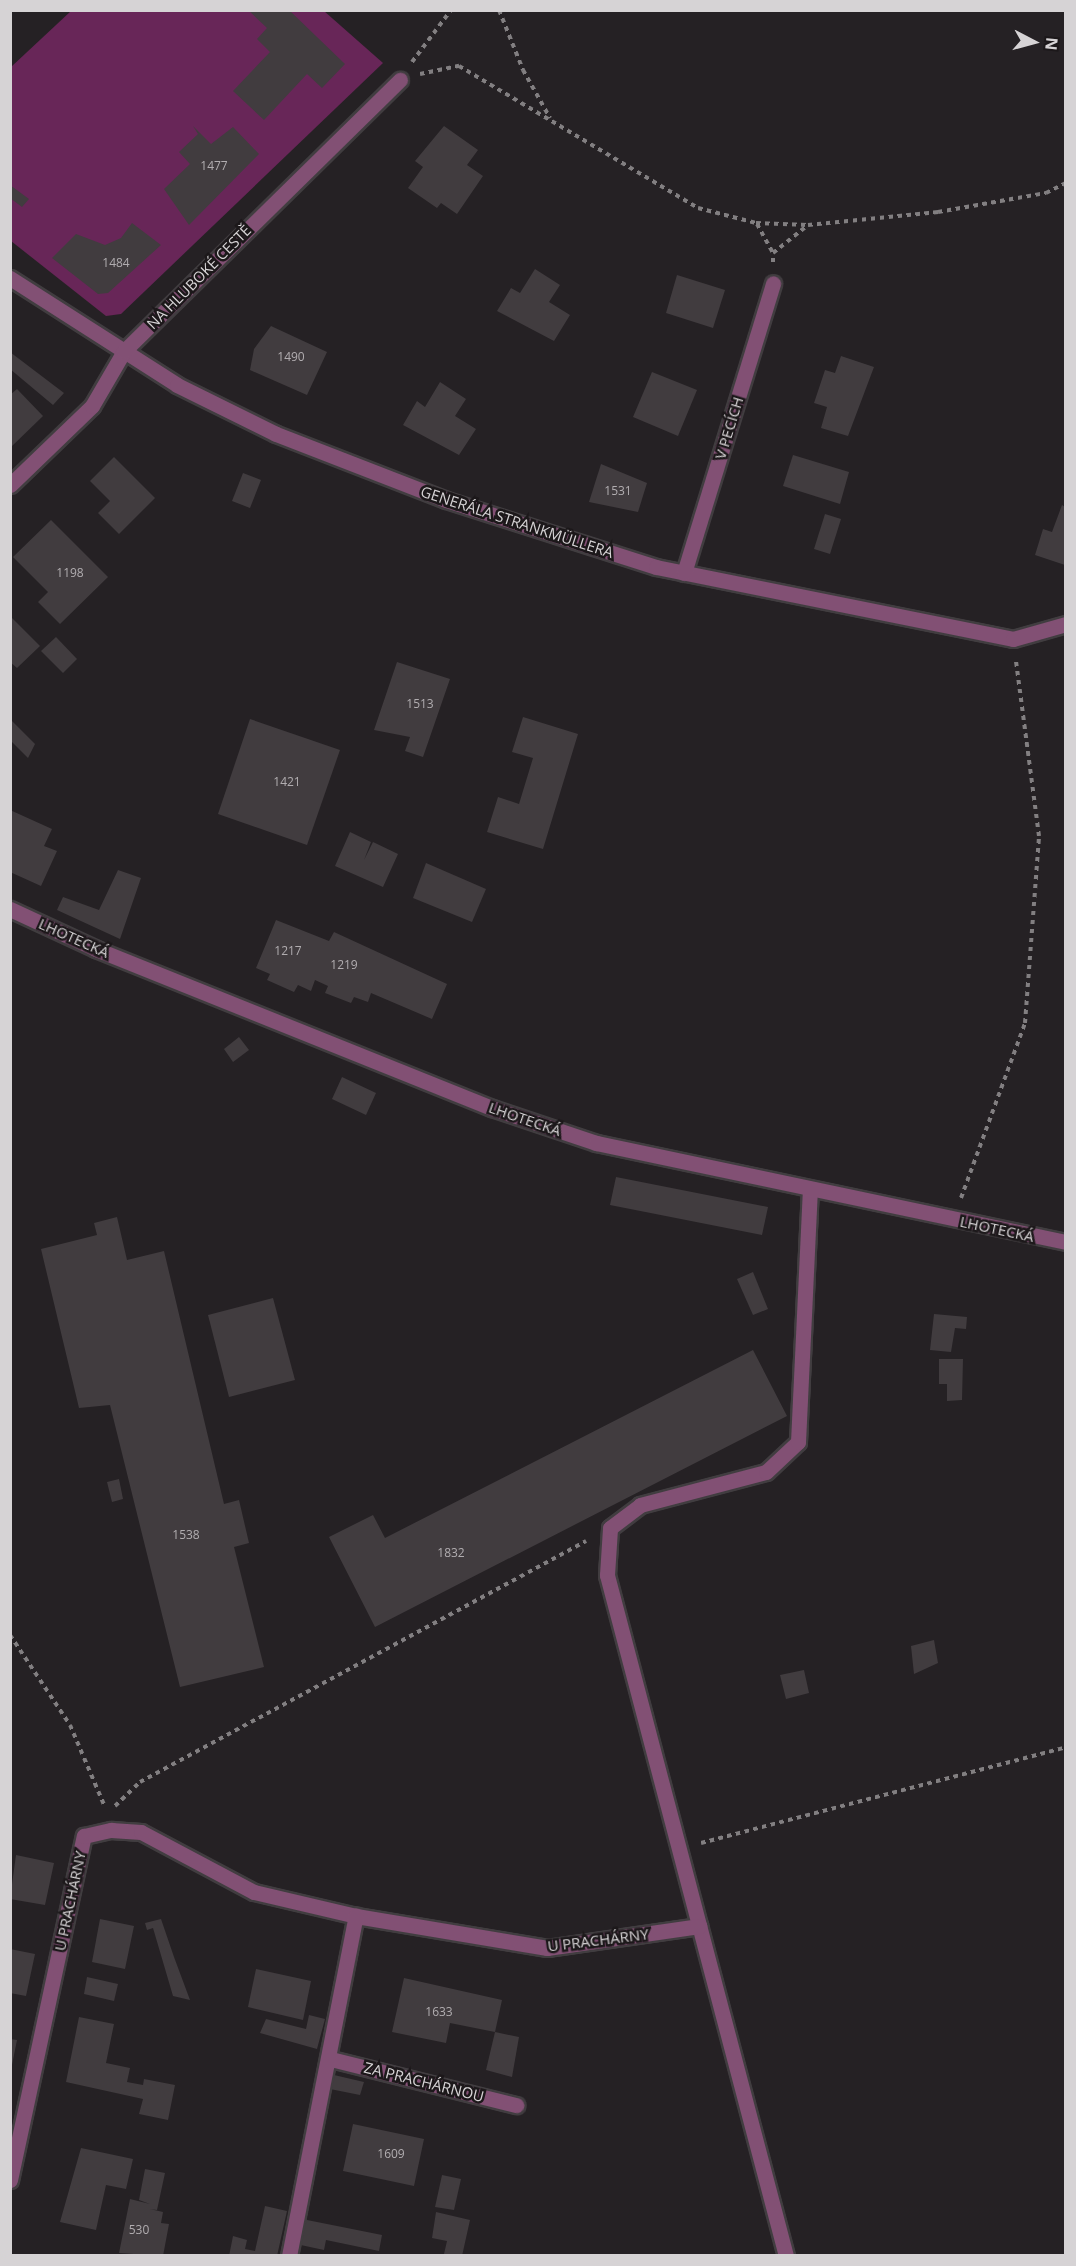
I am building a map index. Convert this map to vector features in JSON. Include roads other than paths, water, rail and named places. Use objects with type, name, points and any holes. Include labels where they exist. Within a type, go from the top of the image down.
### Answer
[{"type":"street","name":"NA HLUBOKÉ CESTĚ","points":[[10,485],[92,406],[124,351],[400,80]]},
{"type":"street","name":"GENERÁLA STRANKMÜLLERA","points":[[10,278],[177,386],[276,434],[446,500],[684,573],[1013,639],[1065,624]]},
{"type":"street","name":"V PECÍCH","points":[[684,573],[773,284]]},
{"type":"street","name":"LHOTECKÁ","points":[[10,909],[96,949],[492,1108],[596,1143],[1065,1242]]},
{"type":"street","points":[[786,2256],[607,1575],[610,1528],[640,1505],[766,1472],[798,1442],[810,1190]]},
{"type":"street","name":"U PRACHÁRNY","points":[[10,2180],[84,1836],[111,1830],[141,1832],[254,1892],[356,1916],[548,1948],[699,1926]]},
{"type":"street","points":[[289,2256],[331,2059],[356,1916]]},
{"type":"street","name":"ZA PRACHÁRNOU","points":[[331,2059],[516,2105]]}]
